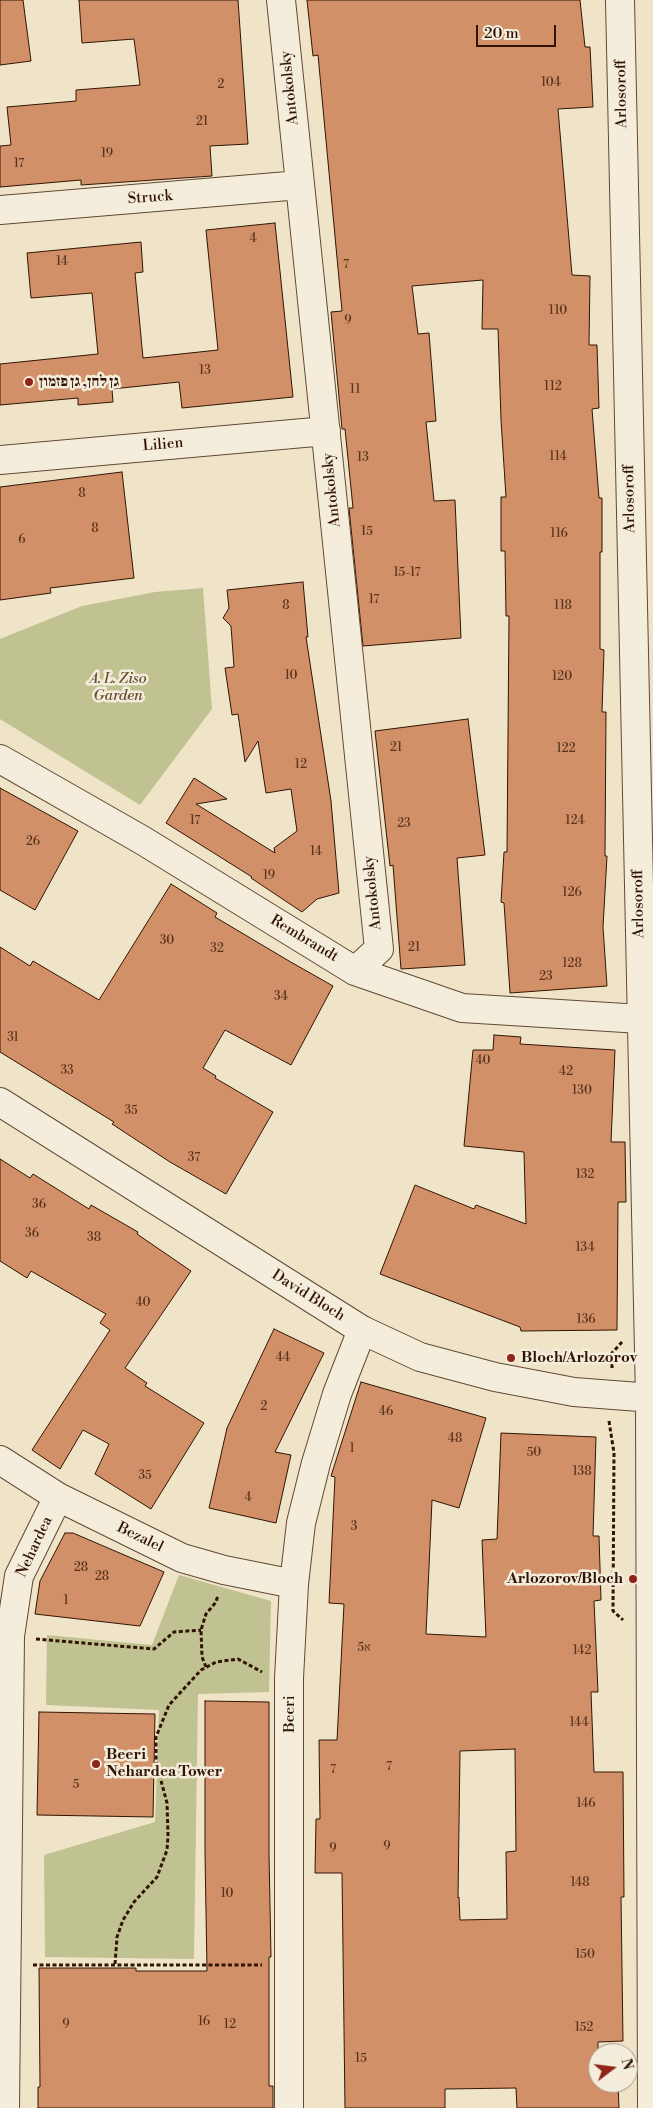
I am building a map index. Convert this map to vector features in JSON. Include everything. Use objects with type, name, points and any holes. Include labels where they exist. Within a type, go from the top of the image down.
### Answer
[{"type":"street","name":"Antokolsky","points":[[281,0],[379,949],[355,971]]},
{"type":"street","name":"Arlosoroff","points":[[620,0],[641,1019],[651,1398],[652,2108]]},
{"type":"street","name":"Struck","points":[[0,210],[300,185]]},
{"type":"street","name":"Lilien","points":[[0,460],[326,430]]},
{"type":"street","name":"Rembrandt","points":[[0,759],[142,840],[355,971],[462,1008],[641,1019]]},
{"type":"street","name":"David Bloch","points":[[0,1102],[362,1330],[420,1357],[495,1376],[574,1392],[651,1398]]},
{"type":"street","name":"Beeri","points":[[289,2108],[290,1678],[294,1584],[301,1523],[316,1463],[337,1394],[362,1330]]},
{"type":"street","name":"Bezalel","points":[[0,1460],[58,1497],[182,1558],[224,1570],[294,1584]]},
{"type":"street","name":"Nehardea","points":[[5,2108],[10,1636],[19,1576],[58,1497]]},
{"type":"path","points":[[627,1336],[612,1353],[609,1425],[614,1453],[613,1611],[651,1648]]},
{"type":"path","points":[[206,1666],[202,1657],[201,1630],[206,1614],[216,1602]]},
{"type":"path","points":[[42,1639],[154,1649],[174,1632],[201,1630]]},
{"type":"path","points":[[115,1964],[117,1936],[123,1920],[134,1902],[157,1877],[166,1850],[168,1835],[167,1809],[156,1762],[156,1737],[169,1705],[189,1681],[206,1666],[226,1660],[238,1659],[265,1673],[290,1678]]},
{"type":"path","points":[[6,1965],[290,1966]]},
{"type":"green space","name":"A. L. Ziso Garden","points":[[203,588],[212,709],[140,805],[0,719],[0,639],[82,606],[155,592]]},
{"type":"green space","points":[[179,1575],[271,1601],[269,1692],[198,1694],[194,1959],[45,1957],[44,1855],[155,1822],[159,1710],[46,1705],[47,1635],[152,1645]]},
{"type":"building","points":[[0,0],[23,0],[31,61],[0,65]]},
{"type":"building","points":[[79,0],[238,0],[248,144],[210,146],[212,176],[81,185],[81,180],[0,187],[0,146],[11,145],[7,107],[76,101],[76,90],[140,85],[134,39],[82,43]]},
{"type":"building","points":[[307,0],[580,0],[585,47],[590,47],[593,107],[558,109],[572,275],[590,276],[589,345],[597,345],[599,408],[592,409],[599,498],[602,498],[600,649],[604,650],[602,712],[606,712],[605,856],[607,856],[603,927],[607,986],[510,993],[504,903],[501,902],[504,852],[507,852],[509,616],[506,616],[505,551],[501,551],[501,497],[506,497],[498,329],[482,329],[483,280],[412,286],[418,334],[429,333],[436,421],[426,422],[434,501],[455,500],[461,638],[363,646],[349,508],[353,508],[345,429],[342,429],[331,312],[342,311],[318,55],[313,56]]},
{"type":"building","points":[[275,223],[293,397],[182,408],[179,382],[112,389],[113,402],[78,405],[78,398],[0,405],[0,364],[98,354],[92,293],[31,298],[27,253],[141,242],[143,272],[135,273],[143,358],[218,350],[206,230]]},
{"type":"building","points":[[122,472],[134,578],[50,588],[51,593],[0,600],[0,487]]},
{"type":"building","points":[[303,582],[308,637],[306,637],[331,801],[339,893],[317,899],[302,912],[252,877],[166,823],[194,778],[227,799],[196,804],[275,853],[274,848],[297,831],[291,789],[266,793],[258,741],[245,762],[238,714],[232,715],[225,668],[234,667],[231,626],[223,618],[229,608],[227,590]]},
{"type":"building","points":[[468,719],[485,855],[457,858],[465,965],[401,969],[393,865],[390,866],[375,731]]},
{"type":"building","points":[[0,788],[78,831],[35,910],[0,890]]},
{"type":"building","points":[[171,884],[217,913],[215,917],[333,986],[291,1065],[225,1030],[203,1068],[216,1076],[215,1078],[273,1112],[226,1194],[170,1162],[112,1124],[114,1122],[0,1052],[0,947],[30,966],[33,961],[99,1000]]},
{"type":"building","points":[[494,1035],[521,1037],[520,1044],[615,1050],[611,1142],[625,1142],[626,1202],[618,1202],[617,1330],[521,1331],[520,1327],[380,1274],[415,1185],[474,1209],[476,1205],[526,1224],[524,1152],[464,1146],[473,1050],[493,1050]]},
{"type":"building","points":[[0,1159],[30,1178],[33,1174],[89,1209],[91,1205],[138,1232],[137,1234],[191,1271],[125,1368],[147,1383],[145,1386],[204,1423],[151,1509],[95,1474],[109,1444],[83,1430],[60,1469],[32,1450],[110,1330],[100,1323],[106,1314],[31,1271],[27,1278],[0,1261]]},
{"type":"building","points":[[274,1329],[324,1353],[275,1452],[291,1455],[276,1523],[209,1508],[227,1428]]},
{"type":"building","points":[[361,1382],[486,1418],[459,1508],[432,1500],[426,1634],[486,1637],[482,1540],[497,1539],[501,1433],[596,1437],[593,1536],[599,1536],[601,1600],[594,1601],[598,1692],[591,1692],[594,1772],[623,1772],[624,1897],[621,1897],[623,2041],[588,2043],[588,2093],[618,2093],[619,2108],[517,2108],[516,2088],[445,2089],[445,2108],[345,2108],[342,1873],[315,1873],[316,1819],[320,1819],[319,1740],[337,1740],[344,1604],[329,1603],[335,1477],[331,1476]],"holes":[[[515,1749],[516,1851],[506,1852],[507,1919],[460,1920],[458,1898],[460,1751]]]},
{"type":"building","points":[[65,1533],[73,1533],[164,1572],[140,1626],[35,1614],[40,1581]]},
{"type":"building","points":[[205,1701],[269,1702],[271,1957],[269,1957],[269,2086],[273,2086],[273,2108],[38,2108],[38,2087],[40,2087],[39,1968],[136,1968],[136,1971],[207,1971]]},
{"type":"building","name":"Beeri Nehardea Tower","points":[[39,1712],[155,1714],[153,1817],[37,1815]]},
{"type":"place","name":"גן לחן, גן פזמון","points":[[29,382]]},
{"type":"place","name":"Bloch/Arlozorov","points":[[511,1358]]},
{"type":"place","name":"Arlozorov/Bloch","points":[[633,1579]]},
{"type":"place","name":"Beeri Nehardea Tower","points":[[96,1764]]}]
